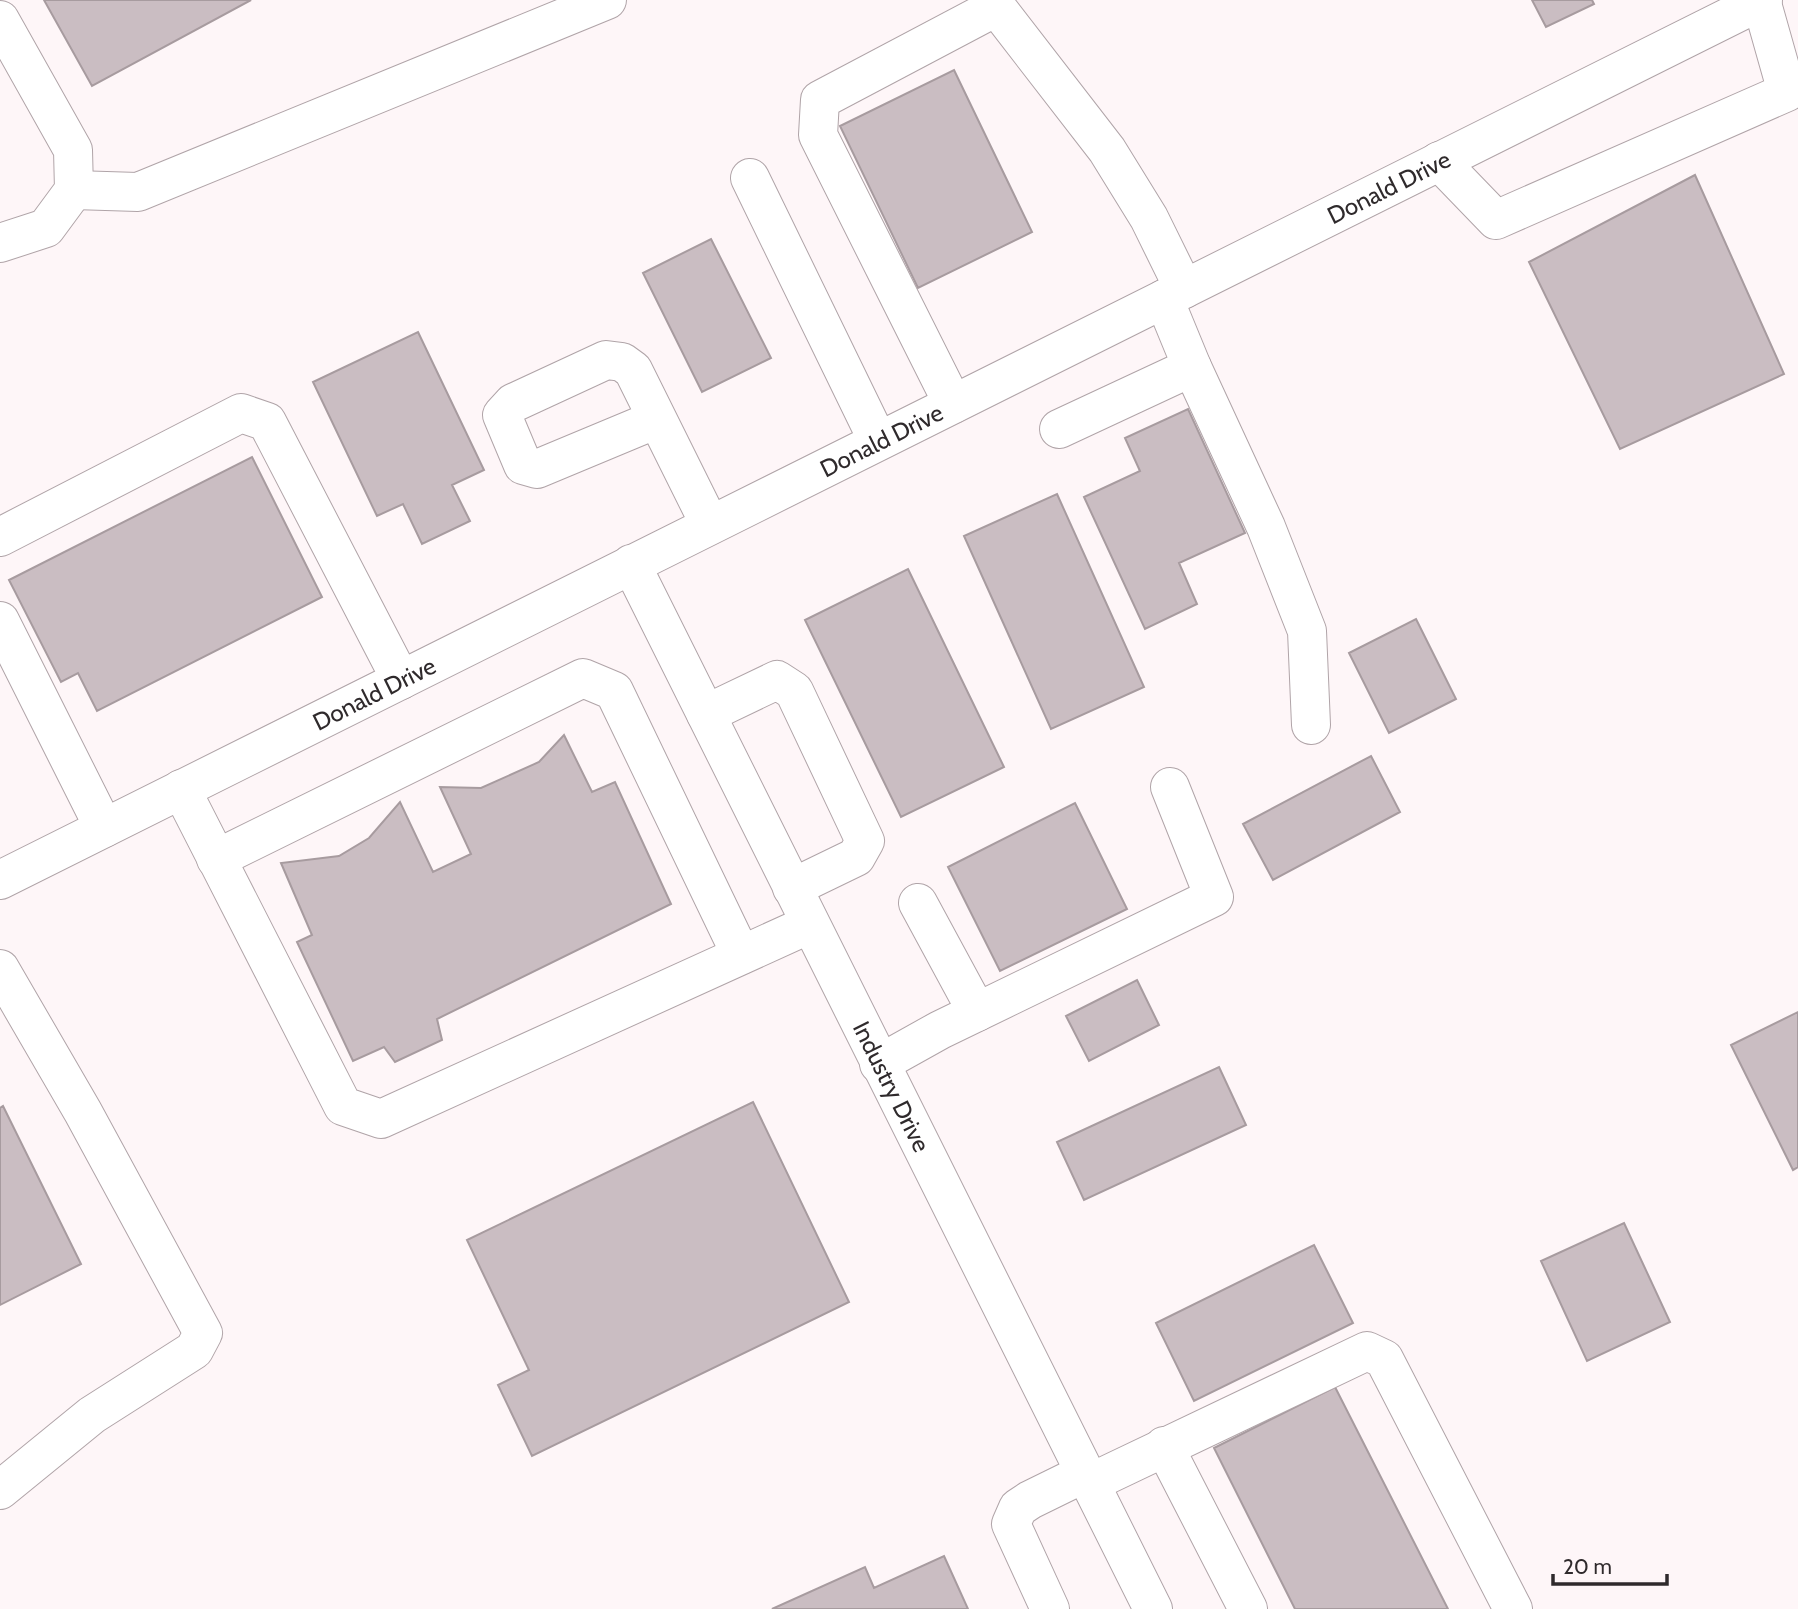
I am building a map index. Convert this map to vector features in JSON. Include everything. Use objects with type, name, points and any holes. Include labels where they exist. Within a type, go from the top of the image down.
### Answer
[{"type":"street","points":[[74,190],[138,192],[607,0]]},
{"type":"street","points":[[1439,162],[1496,220],[1787,92],[1762,0]]},
{"type":"street","name":"Donald Drive","points":[[0,880],[1762,0]]},
{"type":"street","points":[[953,404],[818,135],[820,100],[993,3],[1107,149],[1149,218],[1174,294],[1192,368],[1266,527],[1307,631],[1311,725]]},
{"type":"street","points":[[0,20],[74,150],[74,190],[46,228],[0,243]]},
{"type":"street","points":[[750,178],[878,441]]},
{"type":"street","points":[[1059,429],[1192,368]]},
{"type":"street","points":[[0,537],[241,413],[267,422],[401,680]]},
{"type":"street","points":[[657,419],[710,525]]},
{"type":"street","name":"Industry Drive","points":[[631,564],[1153,1609]]},
{"type":"street","points":[[0,621],[104,828]]},
{"type":"street","points":[[216,859],[583,678],[614,691],[741,955]]},
{"type":"street","points":[[706,714],[777,680],[794,691],[865,841],[856,857],[792,888]]},
{"type":"street","points":[[879,1064],[977,1012],[1214,897],[1170,787]]},
{"type":"street","points":[[181,789],[343,1106],[381,1119],[810,924]]},
{"type":"street","points":[[918,903],[977,1012]]},
{"type":"street","points":[[0,969],[83,1112],[203,1333],[194,1350],[92,1415],[0,1490]]},
{"type":"street","points":[[1050,1609],[1011,1524],[1018,1508],[1030,1500],[1164,1446],[1367,1351],[1384,1359],[1513,1609]]},
{"type":"street","points":[[1164,1446],[1248,1609]]},
{"type":"building","points":[[44,0],[251,0],[92,86]]},
{"type":"building","points":[[1532,0],[1592,0],[1594,4],[1546,27]]},
{"type":"building","points":[[954,70],[1032,232],[918,288],[840,126]]},
{"type":"building","points":[[1695,175],[1784,374],[1620,449],[1529,262]]},
{"type":"building","points":[[711,239],[771,358],[702,392],[643,273]]},
{"type":"building","points":[[418,332],[484,470],[452,485],[470,521],[422,544],[403,504],[377,516],[313,382]]},
{"type":"building","points":[[1188,409],[1245,533],[1179,563],[1197,604],[1145,629],[1084,497],[1140,471],[1125,438]]},
{"type":"building","points":[[252,457],[322,597],[97,711],[78,673],[61,682],[9,580]]},
{"type":"building","points":[[1057,494],[1144,687],[1051,729],[964,536]]},
{"type":"building","points":[[908,569],[1004,767],[901,817],[805,620]]},
{"type":"building","points":[[1416,619],[1456,699],[1389,733],[1349,653]]},
{"type":"building","points":[[564,735],[592,792],[615,782],[671,904],[437,1019],[442,1040],[395,1062],[384,1047],[353,1061],[297,942],[312,935],[281,863],[339,856],[369,838],[400,802],[433,872],[471,854],[440,787],[481,788],[539,762]]},
{"type":"building","points":[[1371,756],[1400,812],[1273,880],[1243,824]]},
{"type":"building","points":[[1075,803],[1127,909],[1000,971],[948,867]]},
{"type":"building","points":[[1137,980],[1159,1025],[1089,1061],[1066,1016]]},
{"type":"building","points":[[1798,1012],[1798,1167],[1793,1170],[1731,1045]]},
{"type":"building","points":[[1219,1067],[1246,1125],[1084,1200],[1057,1142]]},
{"type":"building","points":[[753,1102],[849,1302],[532,1456],[498,1385],[529,1370],[467,1240]]},
{"type":"building","points":[[3,1106],[81,1264],[0,1305],[0,1108]]},
{"type":"building","points":[[1624,1223],[1670,1322],[1587,1361],[1541,1261]]},
{"type":"building","points":[[1314,1245],[1353,1323],[1194,1401],[1156,1323]]},
{"type":"building","points":[[1335,1387],[1448,1609],[1295,1609],[1214,1448]]},
{"type":"building","points":[[944,1556],[968,1609],[772,1609],[865,1567],[874,1588]]}]
